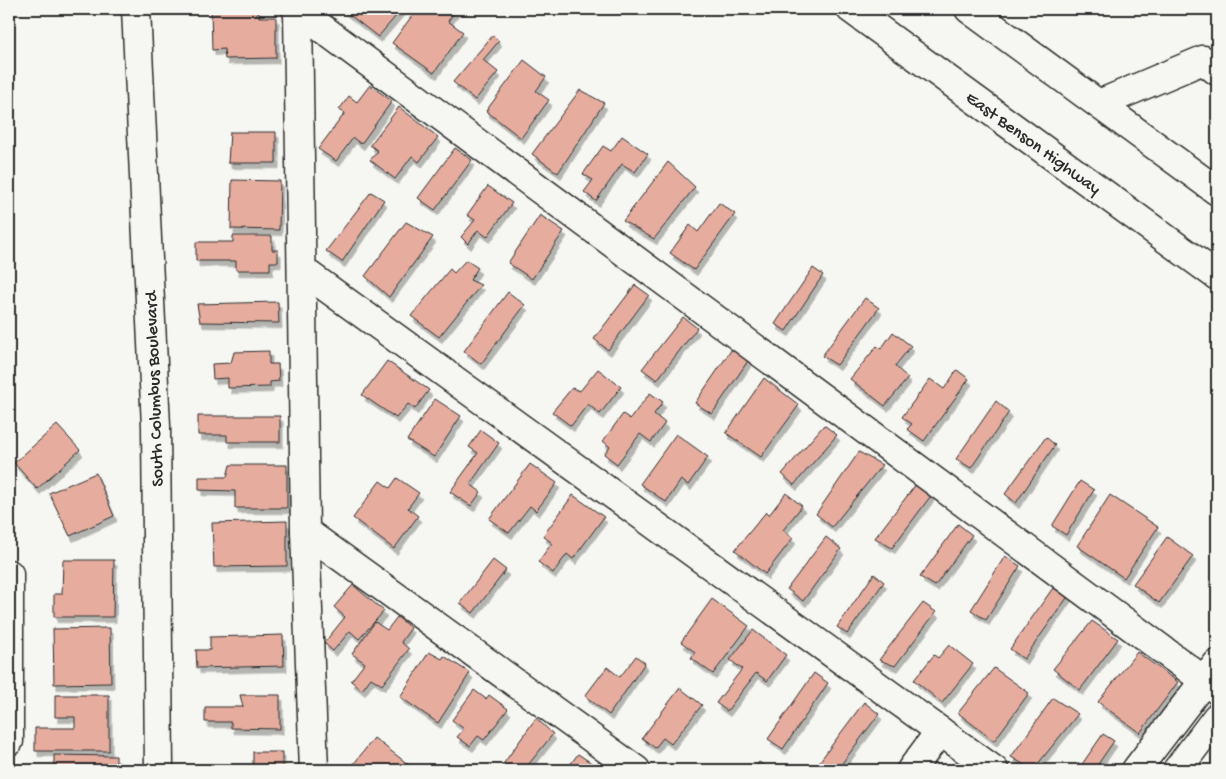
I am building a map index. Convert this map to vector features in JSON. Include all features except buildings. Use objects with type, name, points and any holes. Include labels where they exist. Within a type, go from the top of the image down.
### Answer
[{"type":"street","name":"South Columbus Boulevard","points":[[136,9],[156,426],[159,770]]},
{"type":"street","name":"East Benson Highway","points":[[851,9],[1217,276]]},
{"type":"street","points":[[968,9],[1217,191]]},
{"type":"street","points":[[297,10],[305,531],[314,770]]},
{"type":"street","points":[[297,10],[1213,678],[1136,770]]},
{"type":"street","points":[[1099,104],[1212,61]]},
{"type":"street","points":[[302,270],[994,770]]},
{"type":"street","points":[[305,531],[636,770]]},
{"type":"street","points":[[9,574],[9,741]]},
{"type":"street","points":[[1177,770],[1217,716]]},
{"type":"street","points":[[911,770],[940,731]]}]
